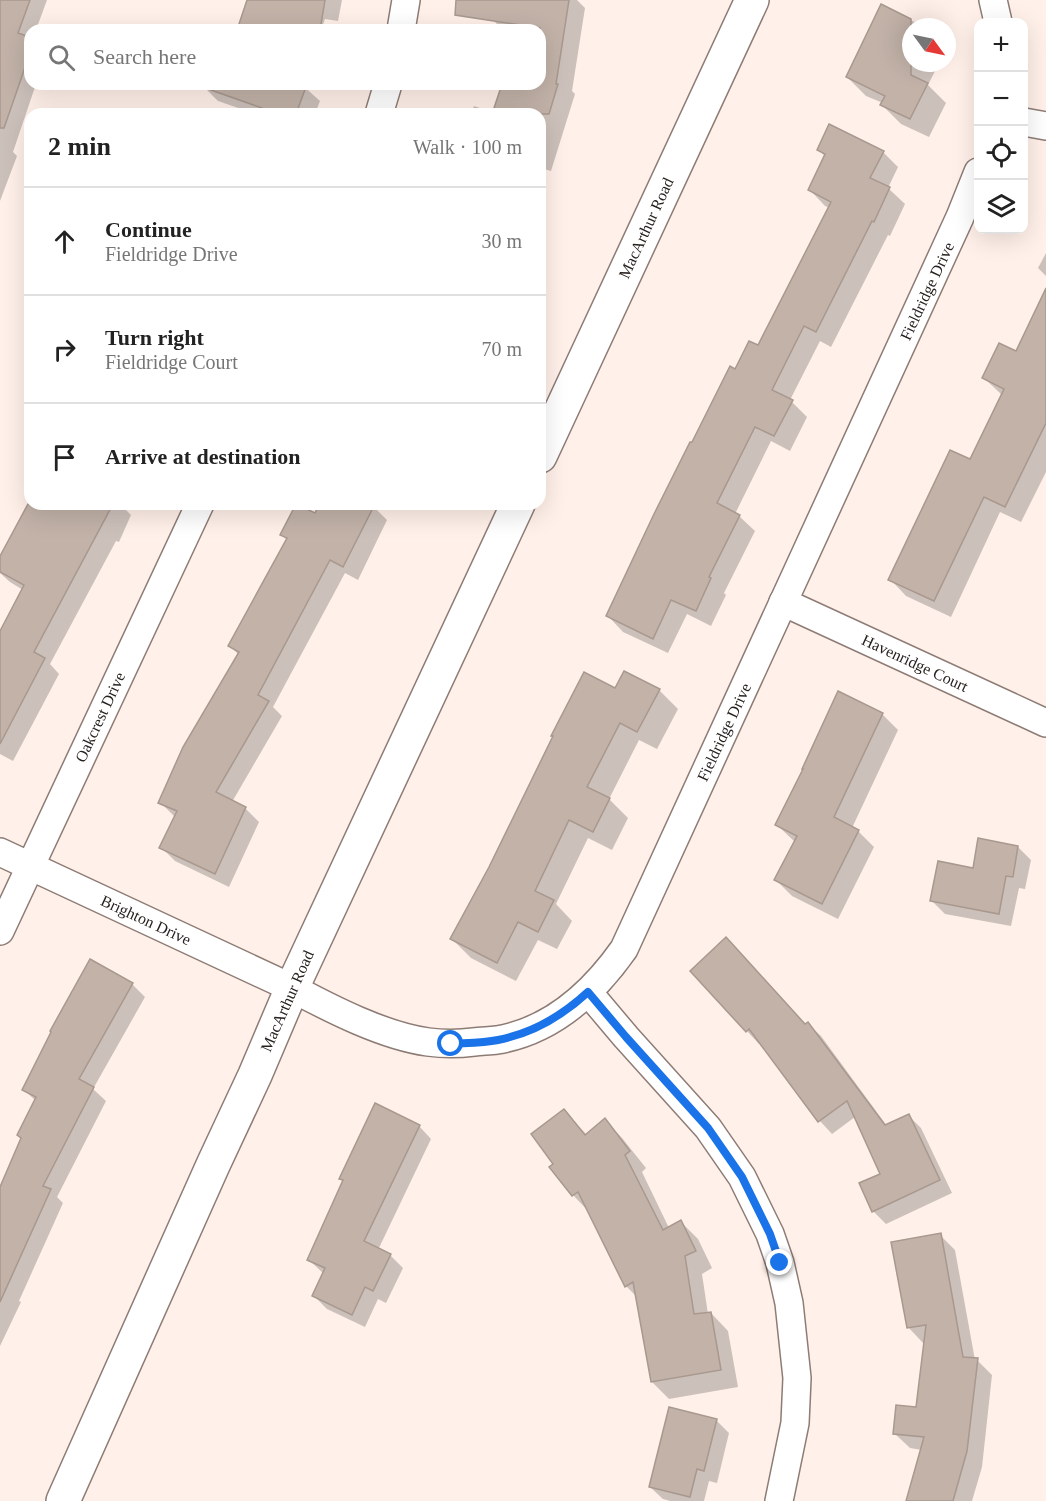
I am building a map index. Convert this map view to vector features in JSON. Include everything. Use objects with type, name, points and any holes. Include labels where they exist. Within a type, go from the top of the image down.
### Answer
[{"type":"street","points":[[402,24],[405,0]]},
{"type":"street","name":"MacArthur Road","points":[[546,443],[752,0]]},
{"type":"street","points":[[993,0],[997,18]]},
{"type":"street","points":[[381,108],[386,90]]},
{"type":"street","points":[[1028,123],[1046,126]]},
{"type":"street","name":"Fieldridge Drive","points":[[292,988],[324,1005],[403,1037],[451,1044],[497,1040],[545,1023],[570,1008],[611,967],[624,949],[960,217],[975,180]]},
{"type":"street","name":"Oakcrest Drive","points":[[0,931],[197,510]]},
{"type":"street","name":"MacArthur Road","points":[[63,1501],[292,988],[515,510]]},
{"type":"street","name":"Havenridge Court","points":[[783,602],[1046,723]]},
{"type":"street","name":"Brighton Drive","points":[[0,852],[292,988]]},
{"type":"street","points":[[588,992],[708,1128],[742,1177],[770,1234],[780,1263],[789,1303],[796,1378],[795,1423],[779,1501]]},
{"type":"building","points":[[0,0],[30,0],[18,33],[24,35],[24,70],[4,128],[0,128]]},
{"type":"building","points":[[247,0],[325,0],[321,24],[239,24]]},
{"type":"building","points":[[456,0],[569,0],[556,84],[558,84],[549,114],[546,114],[546,108],[494,108],[500,90],[546,90],[546,24],[514,24],[455,15]]},
{"type":"building","points":[[881,4],[909,18],[902,18],[902,72],[911,72],[911,75],[928,83],[910,119],[880,105],[885,96],[846,77]]},
{"type":"building","points":[[211,90],[305,90],[298,108],[262,108]]},
{"type":"building","points":[[829,124],[884,151],[870,178],[890,187],[816,332],[804,326],[772,390],[793,400],[774,436],[755,427],[717,503],[740,515],[709,577],[711,578],[696,611],[671,600],[653,639],[606,616],[654,514],[730,366],[735,369],[749,341],[758,345],[831,202],[808,190],[825,154],[817,150]]},
{"type":"building","points":[[1046,288],[1046,423],[1005,507],[984,497],[934,601],[888,580],[950,450],[970,459],[1004,389],[982,378],[999,343],[1016,351]]},
{"type":"building","points":[[25,510],[110,510],[34,652],[45,658],[0,744],[0,631],[24,585],[0,572],[0,556]]},
{"type":"building","points":[[293,510],[309,510],[315,513],[316,510],[372,510],[343,567],[330,560],[258,695],[269,701],[216,792],[246,807],[215,874],[159,848],[177,811],[158,803],[183,747],[239,652],[228,646],[287,538],[280,535]]},
{"type":"building","points":[[624,671],[660,689],[637,732],[620,723],[587,787],[610,798],[593,832],[569,820],[535,891],[554,900],[538,932],[518,922],[497,963],[450,939],[489,867],[584,672],[615,688]]},
{"type":"building","points":[[838,691],[883,713],[834,817],[859,830],[822,904],[774,880],[797,836],[775,825]]},
{"type":"building","points":[[978,838],[1018,846],[1013,877],[1006,876],[999,914],[930,901],[938,861],[973,868]]},
{"type":"building","points":[[726,937],[805,1024],[808,1022],[885,1125],[909,1114],[940,1180],[872,1212],[859,1183],[880,1174],[847,1101],[818,1122],[749,1029],[746,1032],[690,971]]},
{"type":"building","points":[[90,959],[133,983],[79,1079],[94,1087],[43,1186],[51,1189],[0,1302],[0,1187],[21,1138],[17,1135],[36,1097],[22,1090],[50,1031]]},
{"type":"building","points":[[375,1103],[420,1125],[364,1241],[391,1254],[373,1291],[365,1287],[352,1315],[312,1296],[325,1268],[307,1260],[343,1180],[339,1179]]},
{"type":"building","points":[[564,1109],[585,1135],[605,1118],[630,1151],[625,1155],[663,1230],[681,1220],[696,1251],[685,1256],[694,1314],[711,1312],[721,1370],[651,1382],[633,1282],[625,1287],[578,1192],[572,1196],[549,1167],[553,1164],[531,1134]]},
{"type":"building","points":[[941,1233],[963,1357],[978,1358],[967,1451],[953,1501],[906,1501],[924,1437],[893,1434],[896,1405],[916,1407],[926,1325],[907,1328],[891,1242]]},
{"type":"building","points":[[669,1407],[717,1419],[704,1471],[697,1469],[690,1497],[649,1487]]},
{"type":"route","points":[[451,1044],[497,1040],[522,1033],[570,1008],[588,992],[708,1128],[742,1177],[770,1234],[780,1263]]}]
